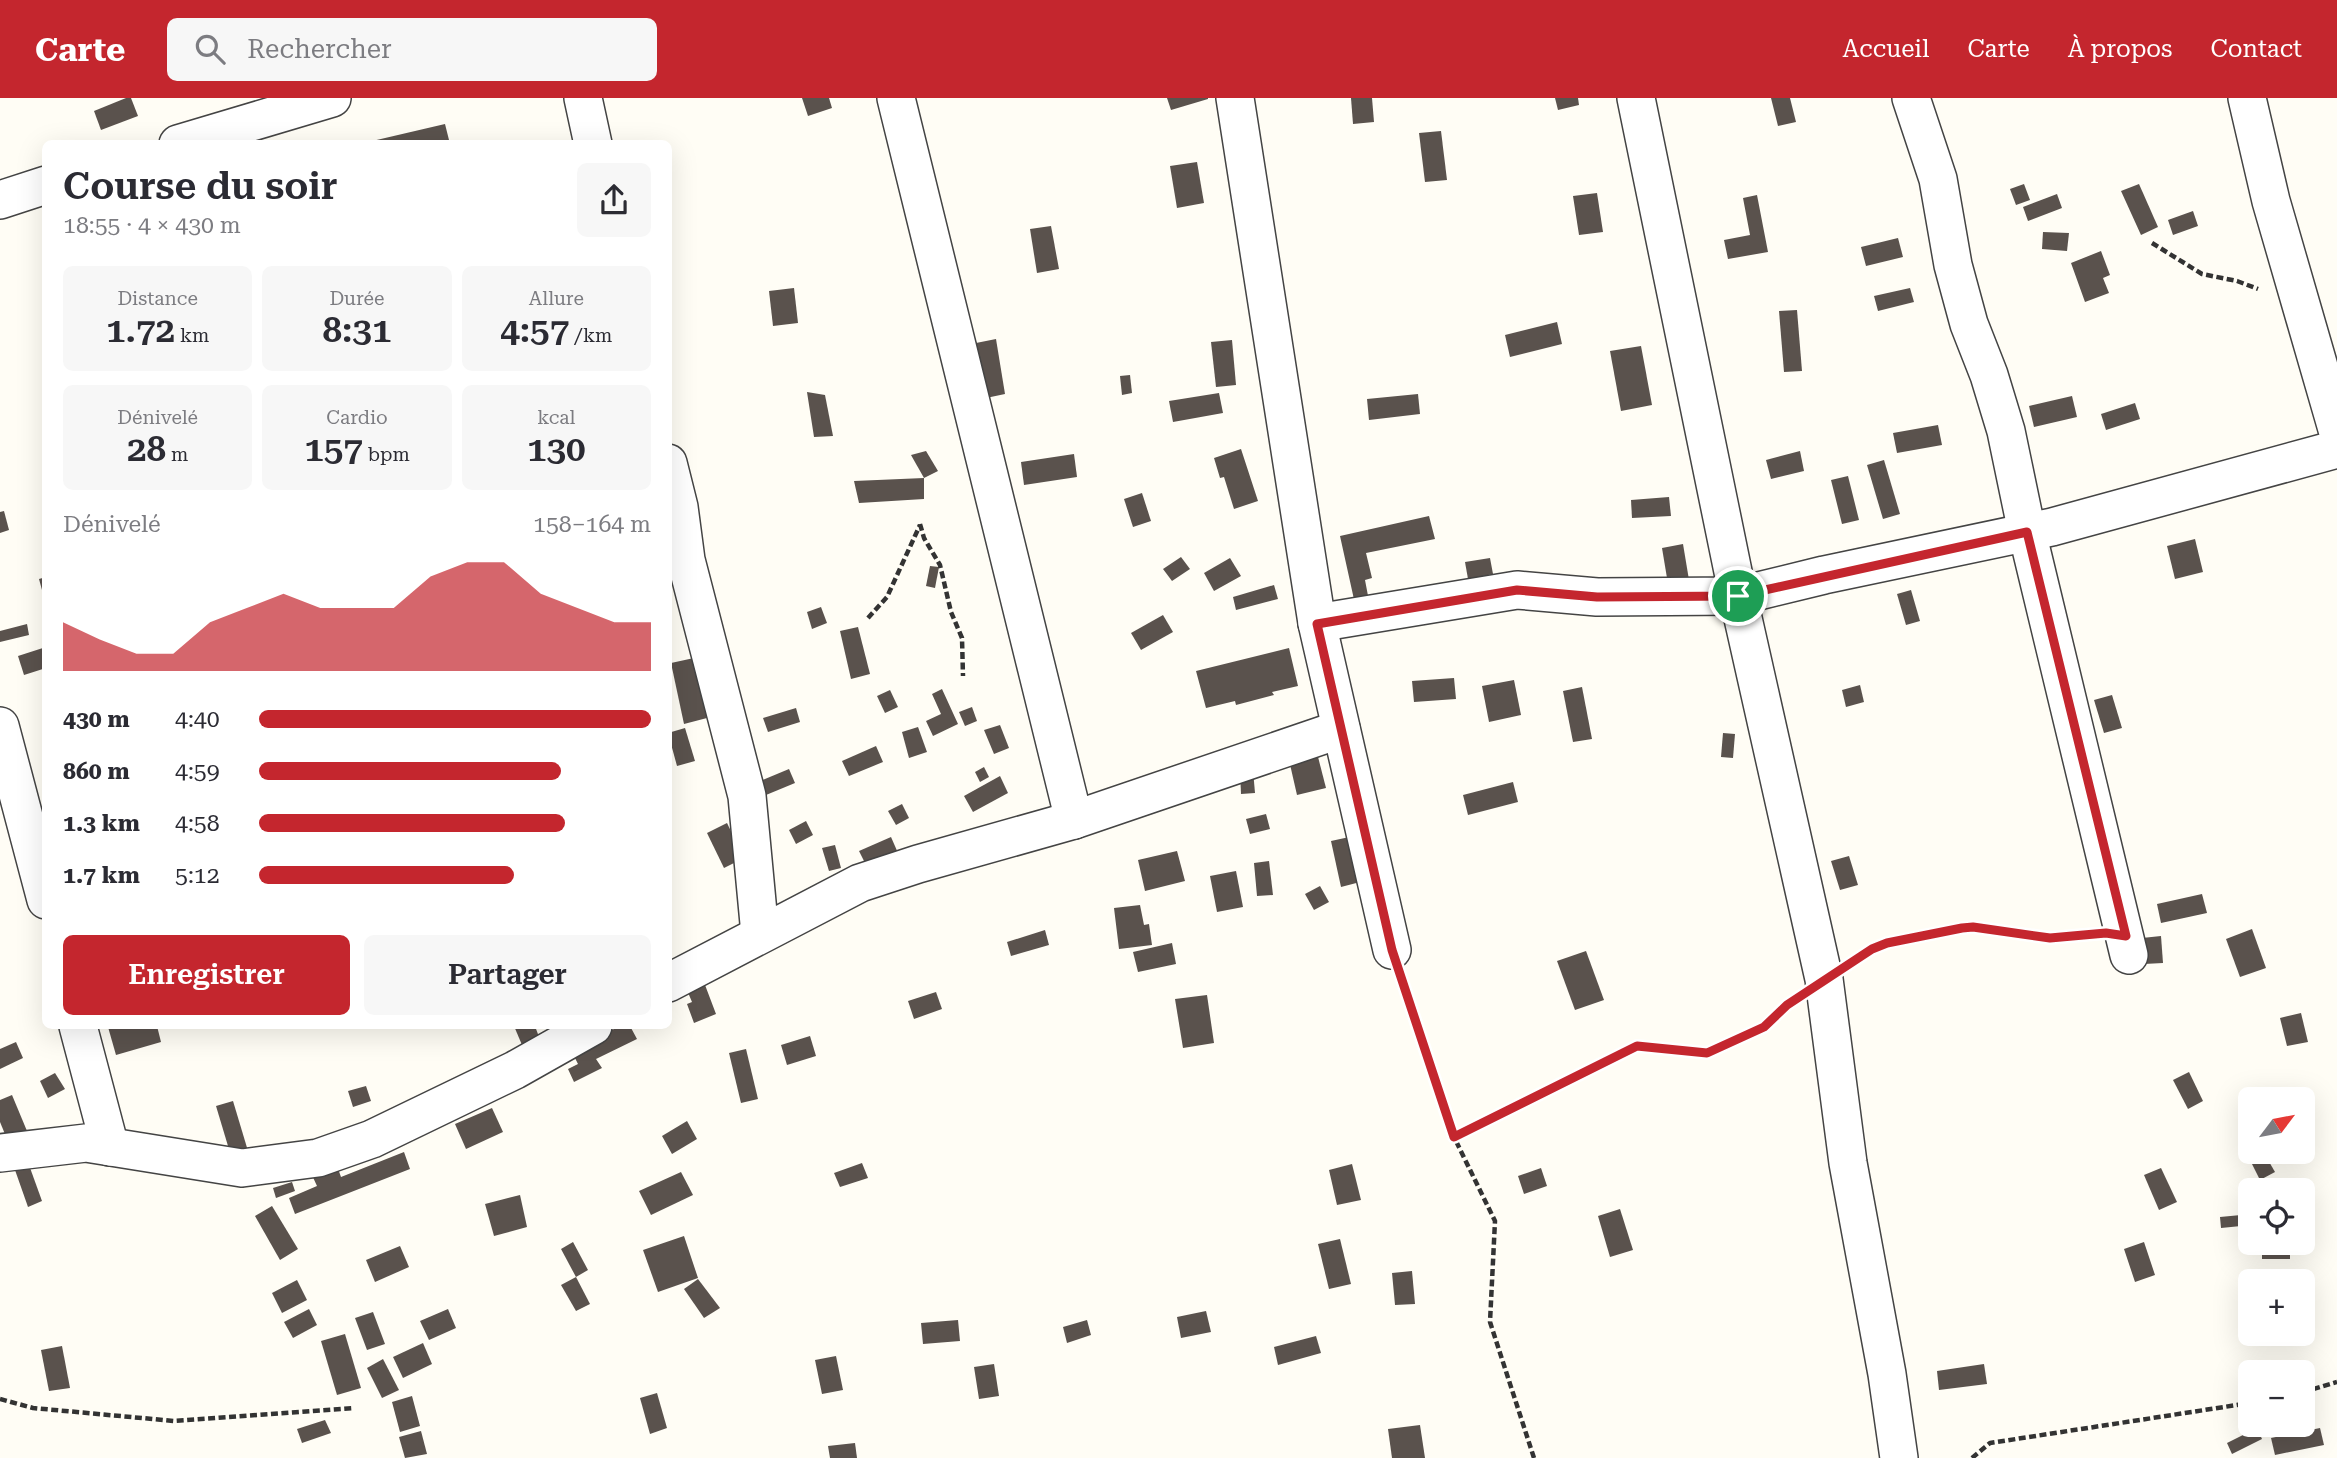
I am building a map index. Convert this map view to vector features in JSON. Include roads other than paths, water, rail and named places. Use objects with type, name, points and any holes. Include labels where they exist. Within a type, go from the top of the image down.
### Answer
[{"type":"street","points":[[191,140],[332,98]]},
{"type":"street","points":[[583,98],[592,140]]},
{"type":"street","points":[[896,98],[1074,820]]},
{"type":"street","points":[[1235,98],[1317,624],[1392,950]]},
{"type":"street","points":[[1636,98],[1738,596],[1824,979],[1848,1163],[1887,1374],[1899,1458]]},
{"type":"street","points":[[1911,98],[1938,179],[1953,265],[1969,324],[1989,375],[2006,431],[2027,532],[2127,946]]},
{"type":"street","points":[[2247,98],[2271,201],[2337,429]]},
{"type":"street","points":[[0,200],[42,187]]},
{"type":"street","points":[[1317,624],[1517,590],[1597,597],[1738,596],[2027,532],[2337,449]]},
{"type":"street","points":[[672,479],[679,507],[686,560],[747,796],[761,934]]},
{"type":"street","points":[[0,726],[42,885]]},
{"type":"street","points":[[672,981],[860,883],[1074,820],[1341,729]]},
{"type":"street","points":[[79,1029],[110,1147]]},
{"type":"street","points":[[0,1153],[86,1143],[242,1168],[318,1158],[372,1139],[515,1070],[588,1029]]}]
